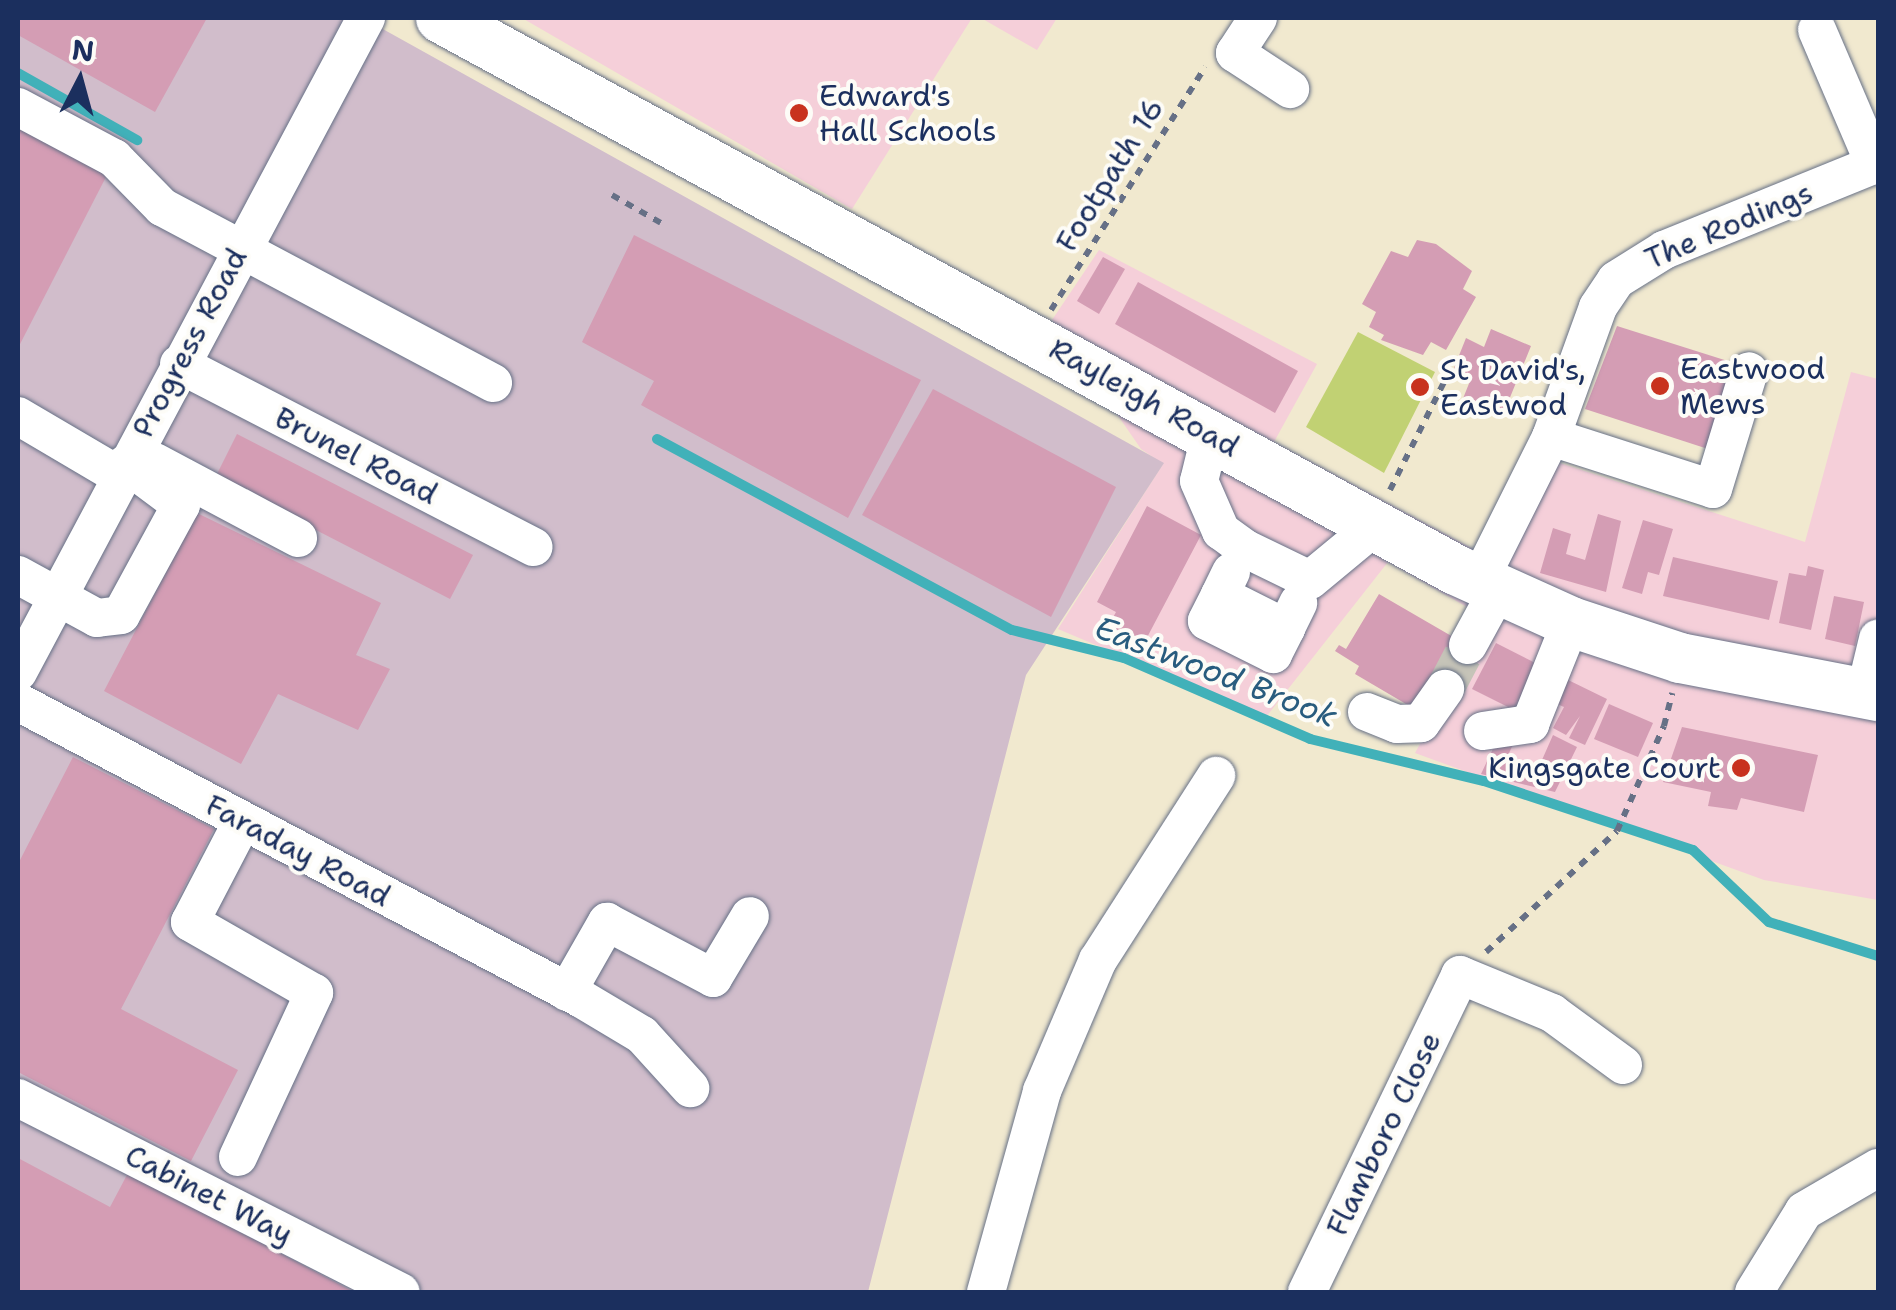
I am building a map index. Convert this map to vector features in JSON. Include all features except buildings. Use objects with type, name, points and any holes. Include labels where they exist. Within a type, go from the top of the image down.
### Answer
[{"type":"main road","name":"Rayleigh Road","points":[[441,18],[1488,585],[1571,622],[1680,658],[1872,695]]},
{"type":"street","name":"Progress Road","points":[[18,672],[238,251],[366,18]]},
{"type":"street","points":[[1258,18],[1235,53],[1290,89]]},
{"type":"street","name":"The Rodings","points":[[1468,646],[1488,585],[1551,437],[1598,307],[1616,280],[1664,250],[1877,164],[1817,30]]},
{"type":"street","points":[[18,108],[114,158],[152,201],[238,251],[493,384]]},
{"type":"street","name":"Brunel Road","points":[[178,364],[533,547]]},
{"type":"street","points":[[1551,437],[1713,488],[1749,371]]},
{"type":"street","points":[[18,416],[298,538]]},
{"type":"street","points":[[1210,436],[1199,481],[1222,531],[1232,571],[1207,620],[1273,654],[1298,604],[1360,519]]},
{"type":"street","points":[[18,575],[97,618],[122,615],[178,517],[181,505],[175,495],[127,463]]},
{"type":"street","points":[[1232,571],[1298,604]]},
{"type":"street","points":[[1483,731],[1530,724],[1571,622]]},
{"type":"street","points":[[1872,695],[1878,638]]},
{"type":"street","points":[[1367,712],[1396,724],[1421,723],[1446,689]]},
{"type":"street","name":"Faraday Road","points":[[18,702],[574,995],[642,1035],[690,1088]]},
{"type":"street","points":[[986,1292],[1042,1092],[1098,960],[1216,776]]},
{"type":"street","points":[[238,1158],[314,994],[190,922],[242,822]]},
{"type":"street","points":[[574,995],[607,922],[713,978],[750,916]]},
{"type":"street","points":[[1460,975],[1552,1013],[1623,1065]]},
{"type":"street","name":"Flamboro Close","points":[[1307,1292],[1460,975]]},
{"type":"street","name":"Cabinet Way","points":[[18,1098],[401,1292]]},
{"type":"street","points":[[1754,1292],[1804,1211],[1878,1168]]},
{"type":"path","name":"Footpath 16","points":[[1034,336],[1208,61],[1235,53]]},
{"type":"path","points":[[612,196],[660,223]]},
{"type":"path","points":[[1360,519],[1366,479],[1389,492],[1449,372]]},
{"type":"path","points":[[1460,975],[1618,831],[1664,726],[1680,658]]},
{"type":"shaded area","points":[[18,18],[363,18],[1164,463],[1026,675],[868,1292],[18,1292]]},
{"type":"shaded area","name":"Edward's Hall Schools","points":[[522,18],[972,18],[852,209]]},
{"type":"shaded area","name":"Edward's Hall Schools","points":[[981,18],[1057,18],[1037,50]]},
{"type":"shaded area","points":[[1099,250],[1317,364],[1274,442],[1488,557],[1535,455],[1805,542],[1851,372],[1878,379],[1878,900],[1764,880],[1415,753],[1488,619],[1388,562],[1266,717],[1058,629],[1163,464],[1141,449],[1052,320]]},
{"type":"green space","points":[[1358,332],[1435,372],[1384,473],[1306,427]]},
{"type":"waterway","name":"Eastwood Brook","points":[[18,73],[137,140]]},
{"type":"waterway","name":"Eastwood Brook","points":[[657,439],[1012,630],[1124,658],[1310,739],[1484,781],[1693,850],[1769,922],[1878,956]]},
{"type":"tunnel","points":[[1445,689],[1468,645]]},
{"type":"place","name":"Edward's Hall Schools","points":[[799,113]]},
{"type":"place","name":"Eastwood Mews","points":[[1660,386]]},
{"type":"place","name":"St David's, Eastwod","points":[[1420,387]]},
{"type":"place","name":"Kingsgate Court","points":[[1741,768]]}]
